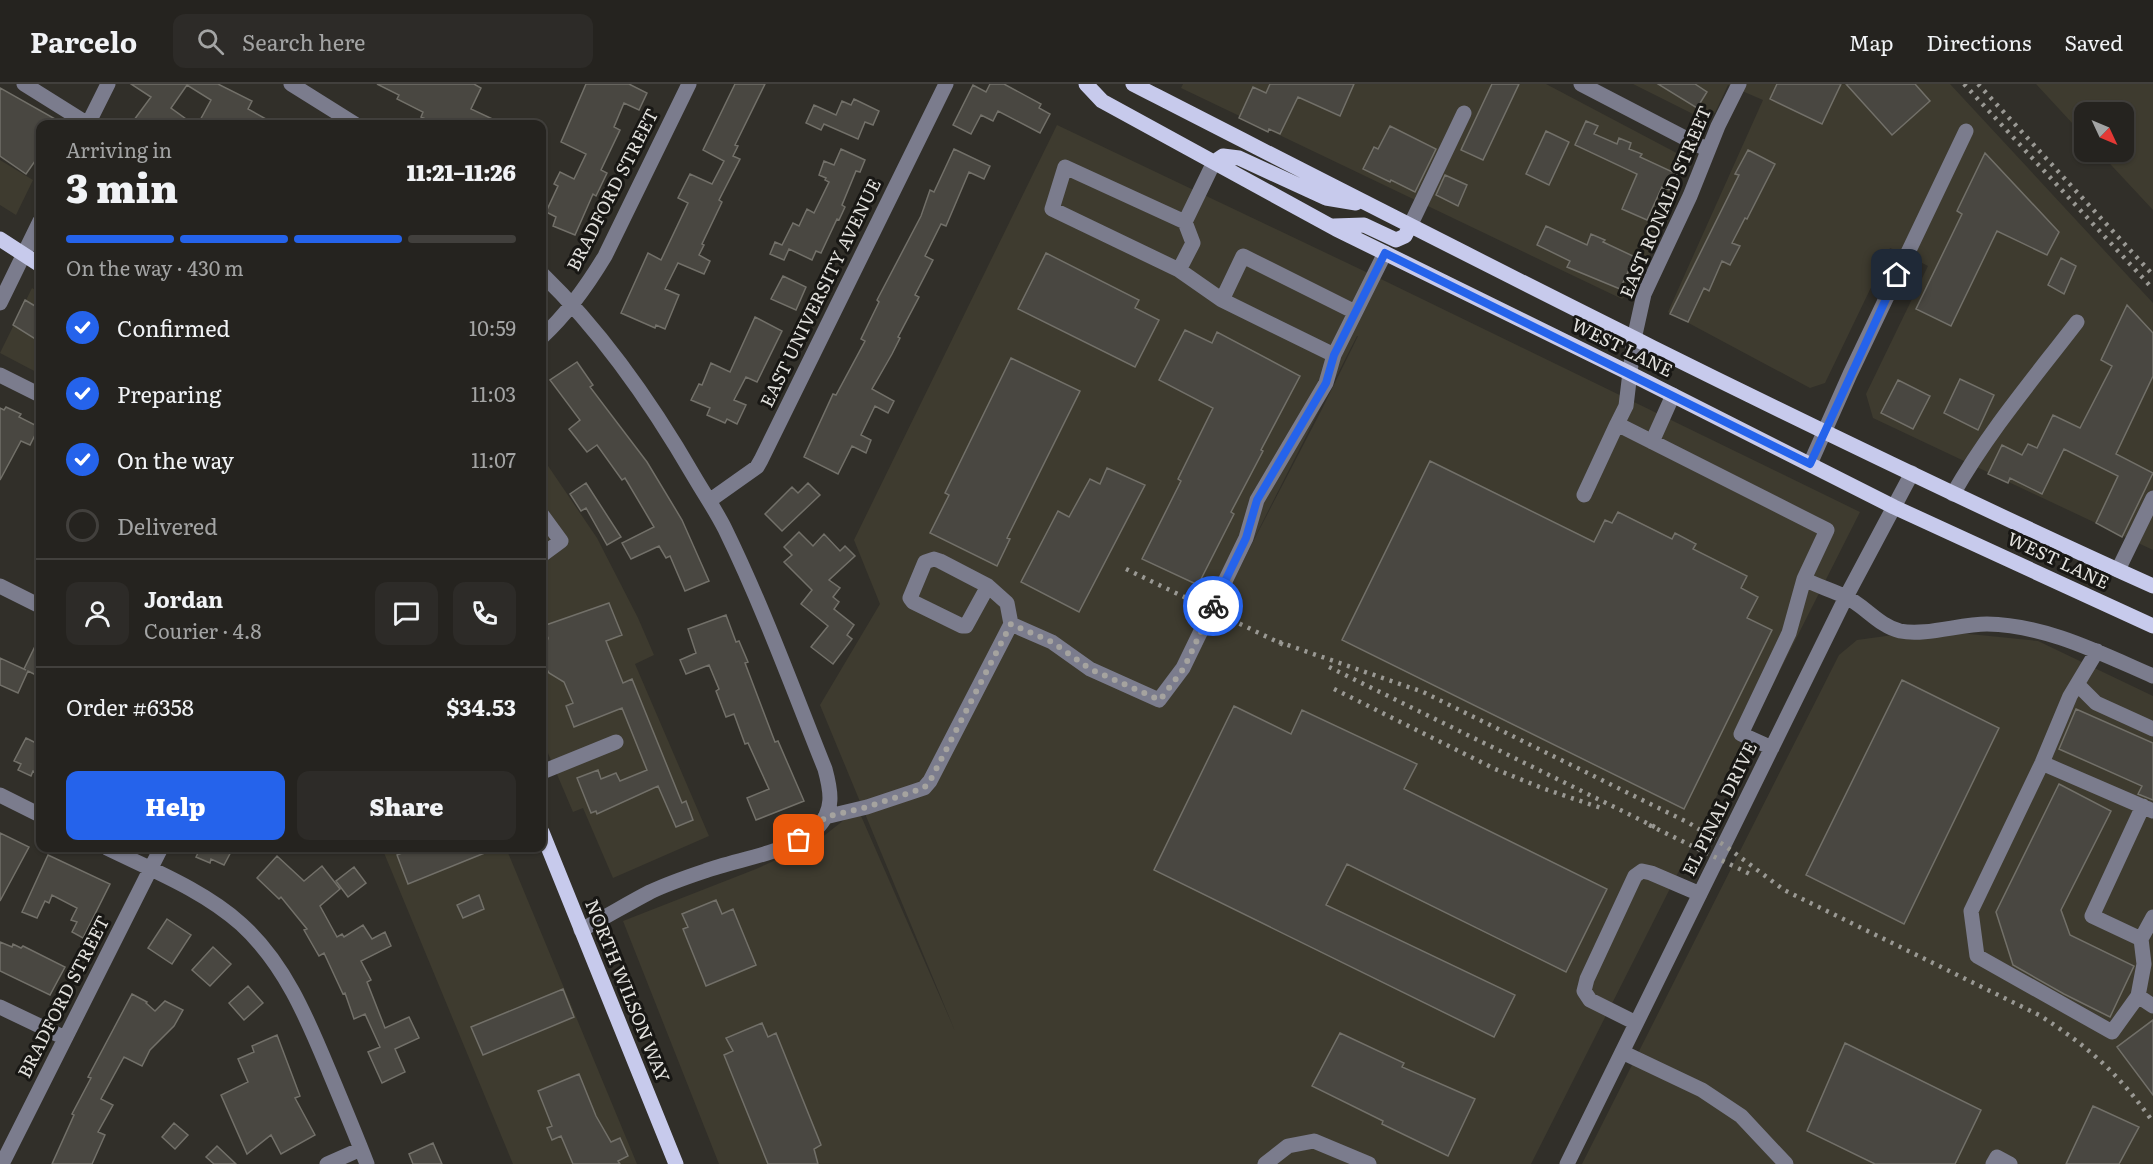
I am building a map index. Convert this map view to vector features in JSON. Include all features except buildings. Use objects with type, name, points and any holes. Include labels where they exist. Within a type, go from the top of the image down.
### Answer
[{"type":"main road","name":"WEST LANE","points":[[1086,84],[1102,100],[1331,226],[1894,507],[2153,626]]},
{"type":"main road","name":"WEST LANE","points":[[1133,84],[1634,339],[1953,494],[2153,586]]},
{"type":"main road","points":[[1214,162],[1222,156],[1239,158],[1326,198],[1368,204]]},
{"type":"main road","points":[[1331,226],[1364,225],[1396,240],[1405,236],[1410,226]]},
{"type":"main road","points":[[0,239],[36,262]]},
{"type":"main road","name":"NORTH WILSON WAY","points":[[546,842],[676,1164]]},
{"type":"street","points":[[24,84],[82,120]]},
{"type":"street","points":[[90,120],[108,84]]},
{"type":"street","points":[[291,84],[349,120]]},
{"type":"street","name":"BRADFORD STREET","points":[[546,333],[590,282],[689,84]]},
{"type":"street","name":"EAST UNIVERSITY AVENUE","points":[[709,501],[757,467],[761,460],[946,84]]},
{"type":"street","points":[[1581,84],[1708,150]]},
{"type":"street","name":"EAST RONALD STREET","points":[[1584,495],[1626,406],[1634,339],[1644,294],[1739,84]]},
{"type":"street","points":[[1410,226],[1464,112]]},
{"type":"street","points":[[1810,464],[1966,131]]},
{"type":"street","points":[[1185,222],[1214,162]]},
{"type":"street","points":[[1179,270],[1193,243],[1185,222],[1065,167],[1052,209],[1179,270],[1222,300],[1334,355]]},
{"type":"street","points":[[0,303],[36,230]]},
{"type":"street","points":[[1011,624],[1052,642],[1090,669],[1160,700],[1184,668],[1246,538],[1257,500],[1326,383],[1334,355],[1385,253]]},
{"type":"street","points":[[1222,300],[1243,256],[1355,312]]},
{"type":"street","points":[[546,278],[628,375],[674,442],[724,528],[753,591],[825,769],[832,794],[825,817],[815,830],[799,840],[762,855],[708,869],[650,892],[581,930]]},
{"type":"street","points":[[1953,494],[1968,467],[1997,426],[2077,322]]},
{"type":"street","points":[[0,375],[36,393]]},
{"type":"street","points":[[1652,442],[1673,395]]},
{"type":"street","points":[[1617,424],[1827,530],[1804,579],[1789,633],[1741,734],[1772,748]]},
{"type":"street","name":"EL PINAL DRIVE","points":[[1567,1164],[1846,597],[1912,473]]},
{"type":"street","points":[[2118,570],[2153,498]]},
{"type":"street","points":[[546,520],[561,541],[546,552]]},
{"type":"street","points":[[825,817],[867,807],[924,788],[930,781],[1011,624],[1007,603],[988,586],[934,559],[926,562],[910,598],[913,602],[966,626],[988,586]]},
{"type":"street","points":[[1804,579],[1846,597],[1887,626],[1898,630],[1915,633],[1955,626],[1987,624],[2039,631],[2097,651],[2153,676]]},
{"type":"street","points":[[0,586],[36,604]]},
{"type":"street","points":[[2097,651],[2070,696],[2042,763],[1971,912],[1977,956],[2112,1032],[2138,996],[2144,964],[2141,939],[2153,916]]},
{"type":"street","points":[[2078,685],[2096,703],[2153,729]]},
{"type":"street","points":[[546,770],[616,742]]},
{"type":"street","points":[[2042,763],[2148,808],[2092,916],[2141,939]]},
{"type":"street","points":[[0,795],[36,813]]},
{"type":"street","points":[[115,852],[151,869],[220,908],[259,942],[288,982],[306,1015],[367,1164]]},
{"type":"street","name":"BRADFORD STREET","points":[[3,1164],[64,1038],[159,852]]},
{"type":"street","points":[[1636,1023],[1590,1000],[1584,992],[1587,979],[1635,876],[1642,871],[1651,873],[1700,894]]},
{"type":"street","points":[[2138,996],[2153,1006]]},
{"type":"street","points":[[0,1006],[64,1038]]},
{"type":"street","points":[[1622,1052],[1702,1090],[1741,1116],[1786,1164]]},
{"type":"street","points":[[1265,1164],[1288,1146],[1314,1141],[1369,1164]]},
{"type":"street","points":[[327,1164],[361,1149]]},
{"type":"street","points":[[1993,1164],[1997,1157],[2010,1164]]},
{"type":"shaded area","points":[[1183,84],[1546,84],[1688,159],[1636,289],[1622,299],[1181,88]]},
{"type":"shaded area","points":[[1633,84],[1950,84],[2153,303],[2153,550],[1873,418],[1866,394],[1928,266],[1914,259],[1890,248],[1825,383],[1810,388],[1668,312],[1763,100],[1728,85],[1715,113],[1699,117]]},
{"type":"shaded area","points":[[2036,84],[2153,84],[2153,210],[2108,162],[2134,162],[2134,102],[2074,102],[2074,125]]},
{"type":"shaded area","points":[[1057,125],[1385,281],[1860,512],[1531,1164],[719,1164],[623,921],[756,869],[816,842],[858,809],[955,1031],[820,705],[880,604],[854,540]],"holes":[[[1358,336],[1322,409],[1229,588]]]},
{"type":"shaded area","points":[[0,160],[33,180],[16,215],[0,205]]},
{"type":"shaded area","points":[[32,288],[36,290],[36,372],[0,353]]},
{"type":"shaded area","points":[[546,463],[597,538],[638,618],[654,655],[635,664],[709,836],[613,878],[583,808],[573,812],[546,748]]},
{"type":"shaded area","points":[[1930,630],[2038,641],[2153,696],[2153,1164],[1582,1164],[1839,655],[1857,640]]},
{"type":"shaded area","points":[[384,852],[508,852],[637,1164],[513,1164]]},
{"type":"railway","points":[[1964,84],[2153,289]]},
{"type":"railway","points":[[1978,84],[2153,275]]},
{"type":"railway","points":[[1126,569],[1286,646]]},
{"type":"railway","points":[[1279,642],[1423,692],[1689,823],[1724,845],[1784,890],[2039,1015],[2073,1038],[2102,1062],[2128,1089],[2153,1122]]},
{"type":"railway","points":[[1329,667],[1657,828]]},
{"type":"railway","points":[[1334,689],[1495,769],[1604,809]]},
{"type":"railway","points":[[1649,825],[1754,876]]},
{"type":"way so far","points":[[799,840],[815,830],[825,817],[867,807],[924,788],[930,781],[1011,624],[1052,642],[1090,669],[1160,700],[1184,668],[1213,606]]},
{"type":"route","points":[[1213,606],[1246,538],[1257,500],[1326,383],[1334,355],[1385,253],[1810,464],[1897,275]]}]
